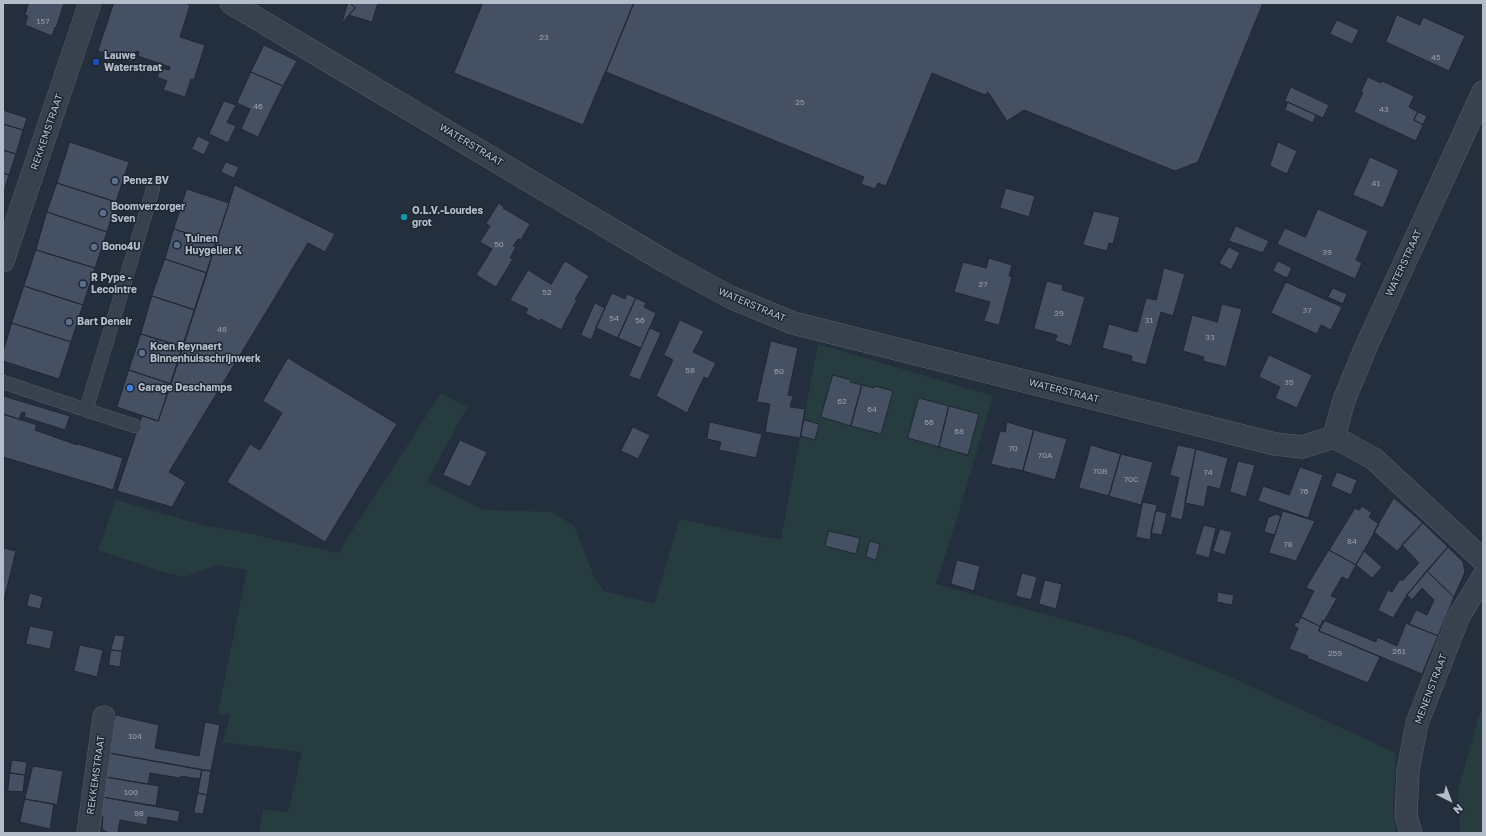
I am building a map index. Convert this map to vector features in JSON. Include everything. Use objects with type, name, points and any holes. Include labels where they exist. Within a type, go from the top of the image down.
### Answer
[{"type":"street","name":"REKKEMSTRAAT","points":[[3,261],[90,3]]},
{"type":"street","name":"WATERSTRAAT","points":[[231,3],[666,262],[730,297],[793,323],[1275,444],[1302,447],[1334,437],[1344,400],[1365,349],[1483,92]]},
{"type":"street","points":[[1334,437],[1374,460],[1483,560]]},
{"type":"street","name":"MENENSTRAAT","points":[[1411,833],[1406,816],[1408,771],[1417,723],[1459,616],[1483,577]]},
{"type":"street","name":"REKKEMSTRAAT","points":[[88,833],[104,717]]},
{"type":"lane","points":[[86,410],[153,189]]},
{"type":"lane","points":[[3,382],[135,426]]},
{"type":"green space","points":[[818,344],[993,396],[936,584],[1127,637],[1224,674],[1396,753],[1393,814],[1397,833],[259,833],[263,809],[288,813],[302,752],[223,742],[230,715],[218,714],[247,570],[216,565],[185,577],[166,573],[98,550],[116,500],[206,526],[237,531],[338,553],[441,393],[467,407],[427,482],[483,510],[552,512],[574,526],[594,577],[604,591],[654,604],[680,519],[764,537],[781,539]]},
{"type":"green space","points":[[1483,710],[1483,833],[1460,833],[1458,790],[1479,716]]},
{"type":"building","points":[[29,3],[64,3],[52,36],[25,25],[28,16],[25,15]]},
{"type":"building","points":[[114,3],[185,3],[190,5],[180,37],[205,45],[194,80],[191,79],[185,97],[163,90],[167,81],[157,77],[161,68],[169,70],[170,67],[138,56],[139,52],[136,51],[132,62],[98,51]]},
{"type":"building","points":[[348,3],[355,8],[342,23]]},
{"type":"building","points":[[350,3],[378,3],[372,22],[349,15],[355,8]]},
{"type":"building","points":[[483,3],[634,3],[583,125],[454,73]]},
{"type":"building","points":[[634,3],[1263,3],[1198,162],[1175,171],[1024,110],[1007,121],[988,92],[985,95],[932,73],[886,186],[878,183],[875,189],[861,184],[864,177],[606,72]]},
{"type":"building","points":[[1397,15],[1420,25],[1423,17],[1465,36],[1449,71],[1386,42]]},
{"type":"building","points":[[1337,20],[1359,30],[1352,44],[1330,34]]},
{"type":"building","points":[[264,45],[297,61],[283,86],[251,72]]},
{"type":"building","points":[[251,72],[283,86],[258,137],[241,129],[250,109],[237,103]]},
{"type":"building","points":[[1368,77],[1381,83],[1382,81],[1414,96],[1409,107],[1418,112],[1414,120],[1423,125],[1416,141],[1354,112]]},
{"type":"building","points":[[1291,87],[1329,105],[1323,118],[1285,101]]},
{"type":"building","points":[[224,101],[236,105],[227,122],[236,126],[228,143],[209,134]]},
{"type":"building","points":[[1288,102],[1316,115],[1313,123],[1285,110]]},
{"type":"building","points":[[3,110],[27,118],[23,130],[3,124]]},
{"type":"building","points":[[1418,112],[1427,116],[1423,125],[1414,120]]},
{"type":"building","points":[[3,124],[23,130],[16,154],[3,150]]},
{"type":"building","points":[[198,136],[210,142],[204,155],[192,149]]},
{"type":"building","points":[[70,142],[129,162],[116,202],[57,183]]},
{"type":"building","points":[[1278,142],[1297,151],[1287,174],[1270,166]]},
{"type":"building","points":[[3,150],[16,154],[9,175],[3,173]]},
{"type":"building","points":[[1370,157],[1399,170],[1383,208],[1353,195]]},
{"type":"building","points":[[226,162],[239,167],[234,178],[221,172]]},
{"type":"building","points":[[3,173],[9,175],[3,194]]},
{"type":"building","points":[[57,183],[116,202],[107,232],[47,212]]},
{"type":"building","points":[[235,185],[335,234],[325,252],[308,243],[169,472],[186,482],[172,507],[117,491],[142,416],[158,421]]},
{"type":"building","points":[[1006,188],[1035,196],[1029,217],[1000,208]]},
{"type":"building","points":[[187,189],[229,203],[216,243],[174,229]]},
{"type":"building","points":[[499,203],[504,207],[503,208],[530,224],[521,240],[518,239],[513,246],[516,247],[510,258],[513,259],[496,287],[476,275],[492,249],[480,242],[490,226],[486,224]]},
{"type":"building","points":[[1318,209],[1368,231],[1356,260],[1362,263],[1355,279],[1277,244],[1285,228],[1305,237]]},
{"type":"building","points":[[1094,211],[1120,217],[1113,244],[1109,243],[1107,251],[1083,245]]},
{"type":"building","points":[[47,212],[107,232],[95,268],[36,250]]},
{"type":"building","points":[[1236,226],[1269,241],[1263,253],[1229,241]]},
{"type":"building","points":[[174,229],[216,243],[207,273],[165,259]]},
{"type":"building","points":[[1229,247],[1240,253],[1231,270],[1219,263]]},
{"type":"building","points":[[36,250],[95,268],[83,305],[24,286]]},
{"type":"building","points":[[989,258],[1012,265],[1009,276],[1012,277],[999,325],[984,321],[990,302],[954,292],[963,262],[986,268]]},
{"type":"building","points":[[165,259],[207,273],[195,310],[152,296]]},
{"type":"building","points":[[565,261],[589,276],[575,299],[577,300],[561,330],[541,319],[539,321],[525,313],[528,309],[510,300],[528,270],[551,284]]},
{"type":"building","points":[[1278,261],[1292,268],[1287,278],[1273,271]]},
{"type":"building","points":[[1164,268],[1185,274],[1173,316],[1161,312],[1146,365],[1131,361],[1132,356],[1102,348],[1109,324],[1137,332],[1146,298],[1156,300]]},
{"type":"building","points":[[1047,281],[1063,285],[1062,290],[1085,297],[1071,346],[1055,341],[1057,335],[1034,329]]},
{"type":"building","points":[[1286,282],[1342,307],[1331,330],[1321,325],[1317,334],[1271,313]]},
{"type":"building","points":[[24,286],[83,305],[71,342],[12,323]]},
{"type":"building","points":[[1333,288],[1347,294],[1343,304],[1328,297]]},
{"type":"building","points":[[612,293],[625,299],[627,294],[636,298],[618,338],[596,328]]},
{"type":"building","points":[[152,296],[195,310],[183,347],[141,334]]},
{"type":"building","points":[[636,298],[646,303],[644,307],[656,313],[641,348],[618,338]]},
{"type":"building","points":[[595,303],[605,308],[591,340],[581,335]]},
{"type":"building","points":[[1222,304],[1242,309],[1226,367],[1203,361],[1204,357],[1183,351],[1192,315],[1217,322]]},
{"type":"building","points":[[680,320],[704,331],[693,352],[716,363],[708,379],[704,377],[687,413],[656,396],[673,360],[664,355]]},
{"type":"building","points":[[12,323],[71,342],[59,379],[3,361],[3,352]]},
{"type":"building","points":[[650,328],[661,333],[640,380],[629,376]]},
{"type":"building","points":[[141,334],[183,347],[171,384],[129,370]]},
{"type":"building","points":[[771,341],[798,348],[788,395],[793,396],[790,407],[805,409],[800,438],[765,432],[770,404],[757,402]]},
{"type":"building","points":[[1269,355],[1312,375],[1297,408],[1275,398],[1280,387],[1259,377]]},
{"type":"building","points":[[288,358],[397,424],[325,542],[227,482],[250,444],[260,450],[282,413],[263,401]]},
{"type":"building","points":[[129,370],[171,384],[158,421],[117,407]]},
{"type":"building","points":[[833,375],[862,385],[851,426],[821,417]]},
{"type":"building","points":[[862,385],[874,388],[875,386],[893,391],[881,434],[851,426]]},
{"type":"building","points":[[3,396],[70,416],[65,430],[24,417],[25,413],[22,412],[19,419],[3,414]]},
{"type":"building","points":[[919,398],[949,406],[939,447],[908,438]]},
{"type":"building","points":[[949,406],[979,414],[968,455],[939,447]]},
{"type":"building","points":[[3,414],[37,425],[35,430],[77,445],[78,444],[123,458],[113,490],[3,457]]},
{"type":"building","points":[[804,420],[819,424],[815,440],[801,436]]},
{"type":"building","points":[[710,422],[762,434],[756,458],[719,450],[721,442],[707,439]]},
{"type":"building","points":[[1007,422],[1034,430],[1023,471],[991,464],[1000,431],[1005,432]]},
{"type":"building","points":[[633,427],[650,435],[638,459],[621,451]]},
{"type":"building","points":[[1034,430],[1067,439],[1055,480],[1023,471]]},
{"type":"building","points":[[460,440],[487,452],[470,487],[443,475]]},
{"type":"building","points":[[1091,445],[1121,454],[1109,496],[1079,488]]},
{"type":"building","points":[[1178,445],[1196,449],[1182,520],[1170,517],[1179,478],[1170,475]]},
{"type":"building","points":[[1196,449],[1228,458],[1220,489],[1208,486],[1204,507],[1185,503]]},
{"type":"building","points":[[1121,454],[1153,462],[1141,505],[1109,496]]},
{"type":"building","points":[[1238,461],[1255,465],[1246,497],[1230,492]]},
{"type":"building","points":[[1300,467],[1323,475],[1308,518],[1258,501],[1263,486],[1289,495]]},
{"type":"building","points":[[1337,472],[1357,480],[1351,495],[1331,486]]},
{"type":"building","points":[[1394,498],[1423,523],[1397,551],[1374,532]]},
{"type":"building","points":[[1143,502],[1157,505],[1150,540],[1136,537]]},
{"type":"building","points":[[1362,506],[1372,513],[1369,517],[1379,524],[1356,565],[1329,550],[1355,508],[1359,510]]},
{"type":"building","points":[[1156,511],[1167,513],[1162,535],[1151,533]]},
{"type":"building","points":[[1283,511],[1315,521],[1296,561],[1269,553]]},
{"type":"building","points":[[1276,514],[1281,516],[1275,535],[1264,532],[1268,518]]},
{"type":"building","points":[[1423,523],[1448,547],[1407,595],[1393,618],[1378,610],[1388,590],[1392,592],[1400,579],[1402,581],[1419,563],[1402,545]]},
{"type":"building","points":[[1204,525],[1216,528],[1209,558],[1195,554]]},
{"type":"building","points":[[1220,529],[1232,532],[1225,555],[1213,551]]},
{"type":"building","points":[[829,531],[860,538],[856,554],[825,546]]},
{"type":"building","points":[[870,541],[880,544],[876,560],[866,557]]},
{"type":"building","points":[[1448,547],[1463,562],[1465,572],[1454,597],[1427,571]]},
{"type":"building","points":[[3,548],[16,551],[3,604]]},
{"type":"building","points":[[1329,550],[1356,565],[1348,580],[1342,577],[1331,596],[1337,598],[1321,627],[1301,617],[1314,591],[1306,588]]},
{"type":"building","points":[[1364,551],[1382,567],[1372,578],[1356,565]]},
{"type":"building","points":[[957,560],[980,566],[974,591],[951,584]]},
{"type":"building","points":[[1427,571],[1454,597],[1438,636],[1409,624],[1416,610],[1427,615],[1434,600],[1422,588],[1412,600],[1407,595]]},
{"type":"building","points":[[1022,573],[1037,577],[1031,600],[1016,596]]},
{"type":"building","points":[[1045,580],[1062,584],[1056,609],[1039,604]]},
{"type":"building","points":[[1218,592],[1234,595],[1232,605],[1217,602]]},
{"type":"building","points":[[30,593],[43,597],[40,609],[27,606]]},
{"type":"building","points":[[1301,617],[1321,627],[1319,631],[1380,657],[1368,683],[1289,649],[1298,628],[1294,626],[1296,622],[1298,623]]},
{"type":"building","points":[[1323,620],[1376,642],[1377,637],[1397,646],[1406,623],[1438,636],[1422,674],[1319,631]]},
{"type":"building","points":[[30,626],[54,631],[50,649],[26,644]]},
{"type":"building","points":[[115,635],[125,636],[122,651],[111,650]]},
{"type":"building","points":[[80,645],[103,650],[97,677],[74,671]]},
{"type":"building","points":[[111,650],[122,651],[120,667],[109,665]]},
{"type":"building","points":[[116,715],[159,725],[155,748],[199,756],[205,722],[220,725],[211,771],[109,753]]},
{"type":"building","points":[[109,753],[202,770],[200,779],[181,776],[180,778],[150,773],[148,784],[105,777]]},
{"type":"building","points":[[12,760],[27,762],[25,775],[10,773]]},
{"type":"building","points":[[33,766],[63,771],[57,805],[25,799]]},
{"type":"building","points":[[202,770],[211,771],[207,795],[198,793]]},
{"type":"building","points":[[10,773],[25,775],[23,792],[8,791]]},
{"type":"building","points":[[105,777],[159,786],[156,806],[102,797]]},
{"type":"building","points":[[198,793],[207,795],[203,814],[194,813]]},
{"type":"building","points":[[102,797],[180,811],[178,822],[148,817],[147,825],[120,820],[118,833],[106,832],[102,828],[103,817],[98,816]]},
{"type":"building","points":[[25,799],[54,804],[50,829],[20,822]]},
{"type":"place","name":"Lauwe Waterstraat","points":[[96,62]]},
{"type":"place","name":"Penez BV","points":[[115,181]]},
{"type":"place","name":"Boomverzorger Sven","points":[[103,213]]},
{"type":"place","name":"O.L.V.-Lourdes grot","points":[[404,217]]},
{"type":"place","name":"Tuinen Huygelier K","points":[[177,245]]},
{"type":"place","name":"Bono4U","points":[[94,247]]},
{"type":"place","name":"R Pype - Lecointre","points":[[83,284]]},
{"type":"place","name":"Bart Deneir","points":[[69,322]]},
{"type":"place","name":"Koen Reynaert Binnenhuisschrijnwerk","points":[[142,353]]},
{"type":"place","name":"Garage Deschamps","points":[[130,388]]}]
